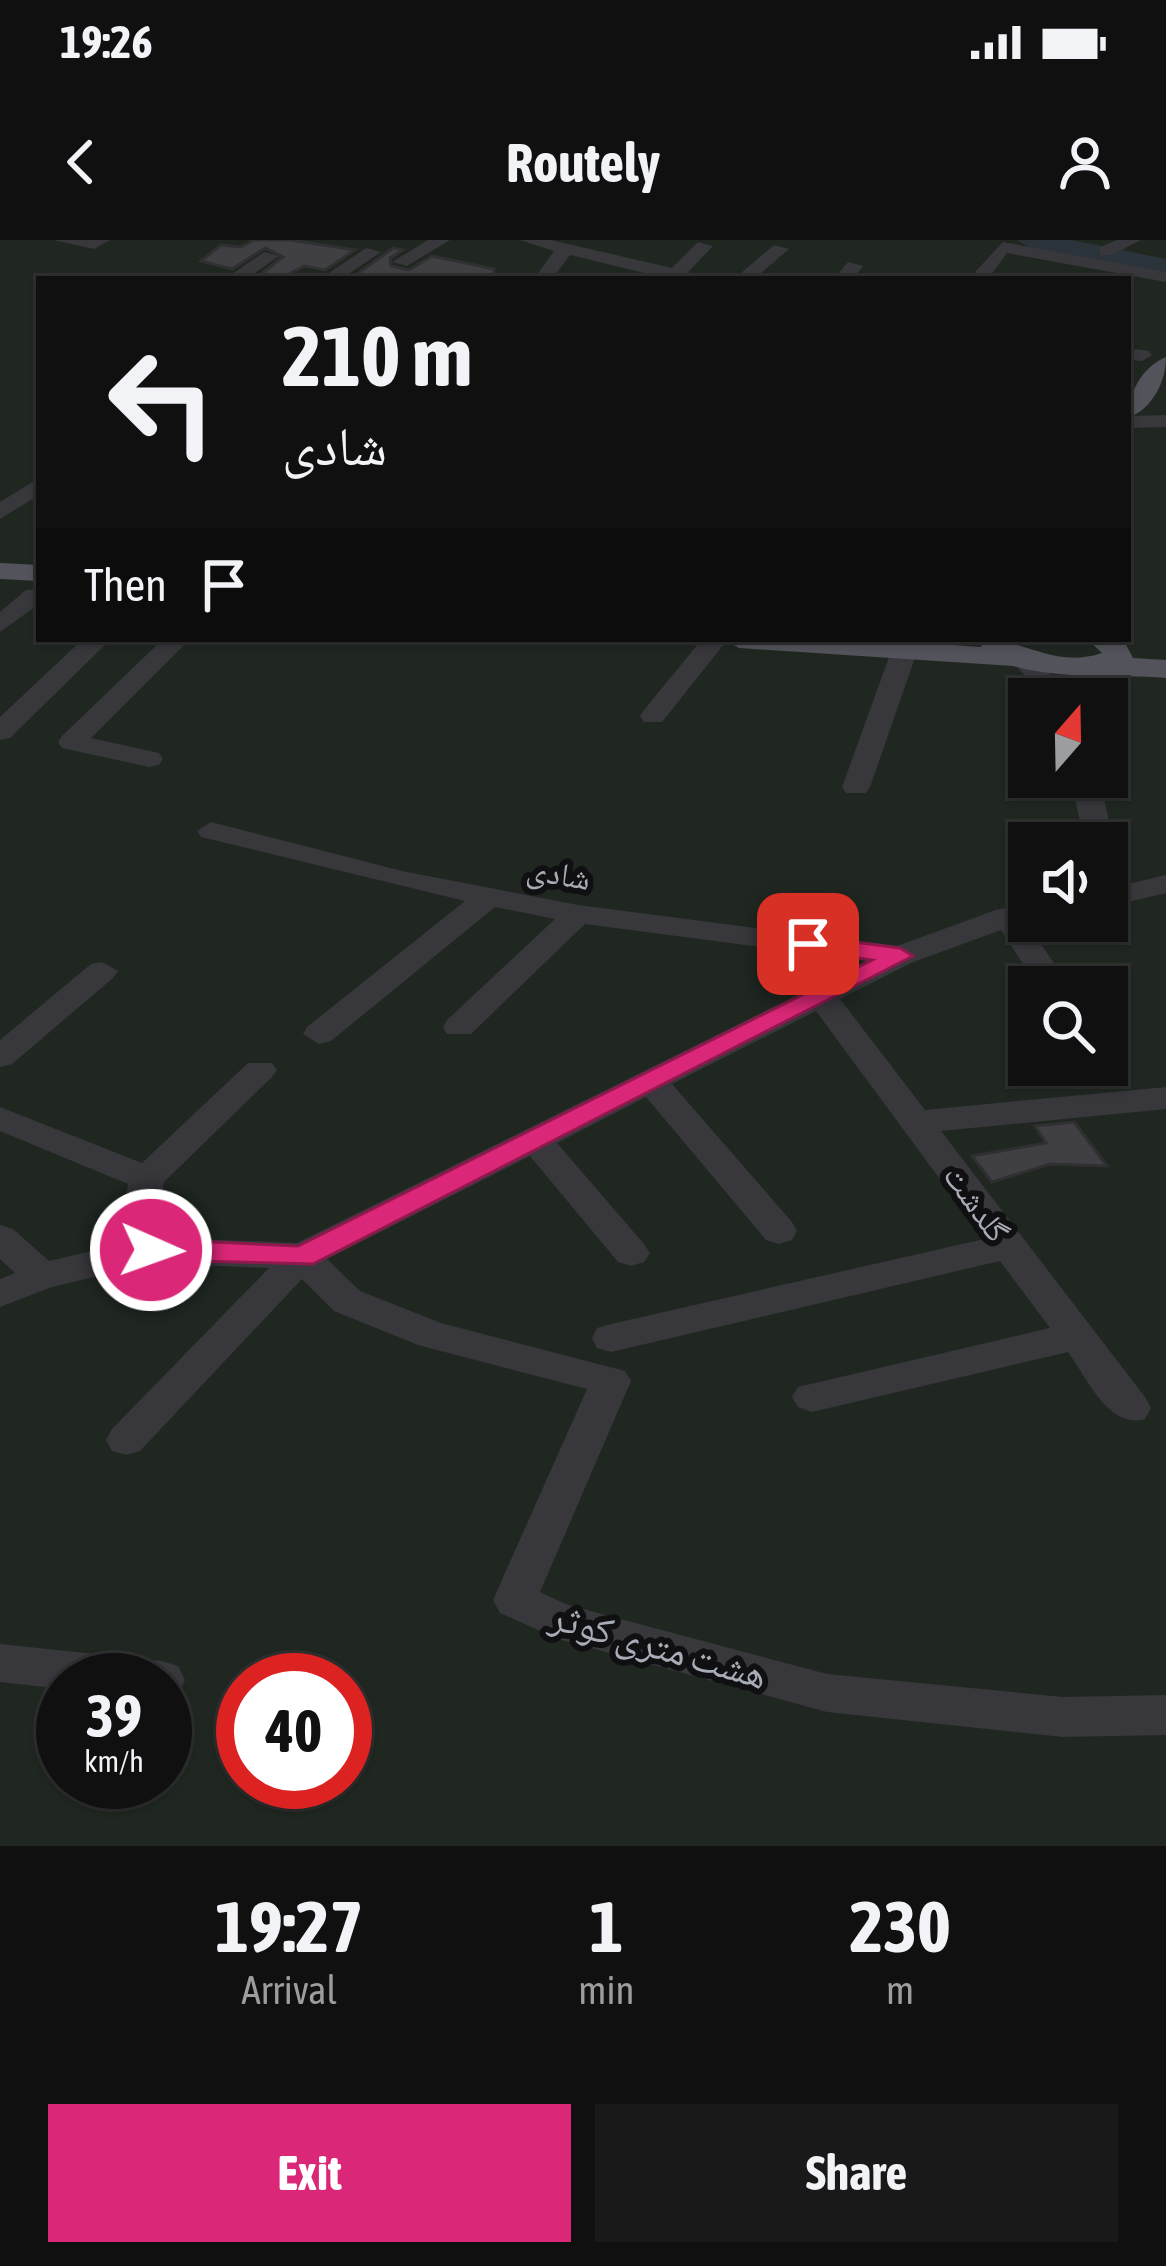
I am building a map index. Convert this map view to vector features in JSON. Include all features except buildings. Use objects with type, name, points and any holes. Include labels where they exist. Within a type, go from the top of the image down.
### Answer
[{"type":"main road","points":[[1131,403],[1147,358]]},
{"type":"main road","points":[[0,571],[36,587]]},
{"type":"main road","points":[[0,593],[36,588]]},
{"type":"main road","points":[[784,642],[1010,653],[1102,654],[1166,648]]},
{"type":"main road","points":[[1102,654],[1166,669]]},
{"type":"street","points":[[62,240],[94,244],[101,240]]},
{"type":"street","points":[[401,262],[441,240]]},
{"type":"street","points":[[602,258],[635,240]]},
{"type":"street","points":[[1056,240],[1093,264]]},
{"type":"street","points":[[1093,264],[1132,240]]},
{"type":"street","points":[[543,276],[548,243],[646,274],[682,276]]},
{"type":"street","points":[[674,274],[704,246]]},
{"type":"street","points":[[982,275],[1003,247],[1163,272]]},
{"type":"street","points":[[747,276],[780,249]]},
{"type":"street","points":[[334,276],[372,252]]},
{"type":"street","points":[[239,276],[269,256]]},
{"type":"street","points":[[1141,297],[1163,272]]},
{"type":"street","points":[[1131,422],[1166,421]]},
{"type":"street","points":[[0,512],[36,487]]},
{"type":"street","points":[[0,625],[36,590]]},
{"type":"street","points":[[0,732],[95,642]]},
{"type":"street","points":[[149,759],[71,742],[174,642]]},
{"type":"street","points":[[653,716],[713,642]]},
{"type":"street","points":[[856,787],[905,650]]},
{"type":"street","points":[[1010,653],[1037,678]]},
{"type":"street","name":"شادی","points":[[211,831],[578,914],[900,956]]},
{"type":"street","points":[[1128,889],[1166,884]]},
{"type":"street","points":[[319,1034],[489,897]]},
{"type":"street","points":[[459,1027],[578,914]]},
{"type":"street","points":[[126,1440],[302,1256],[900,956],[1008,918]]},
{"type":"street","points":[[0,1057],[102,971]]},
{"type":"street","name":"گلدشت","points":[[823,998],[1131,1408]]},
{"type":"street","points":[[151,1250],[142,1212],[147,1178],[260,1070]]},
{"type":"street","points":[[652,1082],[778,1231]]},
{"type":"street","points":[[919,1122],[1166,1098]]},
{"type":"street","points":[[0,1118],[147,1178]]},
{"type":"street","points":[[536,1141],[631,1253]]},
{"type":"street","points":[[0,1238],[43,1276]]},
{"type":"street","points":[[611,1338],[1008,1246]]},
{"type":"street","points":[[0,1294],[43,1276],[151,1250],[302,1256]]},
{"type":"street","name":"هشت متری کوثر","points":[[302,1256],[346,1300],[411,1327],[611,1381],[515,1600],[558,1621],[827,1693],[1063,1717],[1166,1714]]},
{"type":"street","points":[[812,1397],[1077,1336]]},
{"type":"street","points":[[0,1663],[36,1667]]},
{"type":"shaded area","points":[[0,240],[1166,240],[1166,1846],[0,1846]]},
{"type":"waterway","points":[[1030,240],[1166,267]]},
{"type":"route","points":[[151,1250],[302,1256],[900,956],[808,944]]}]
